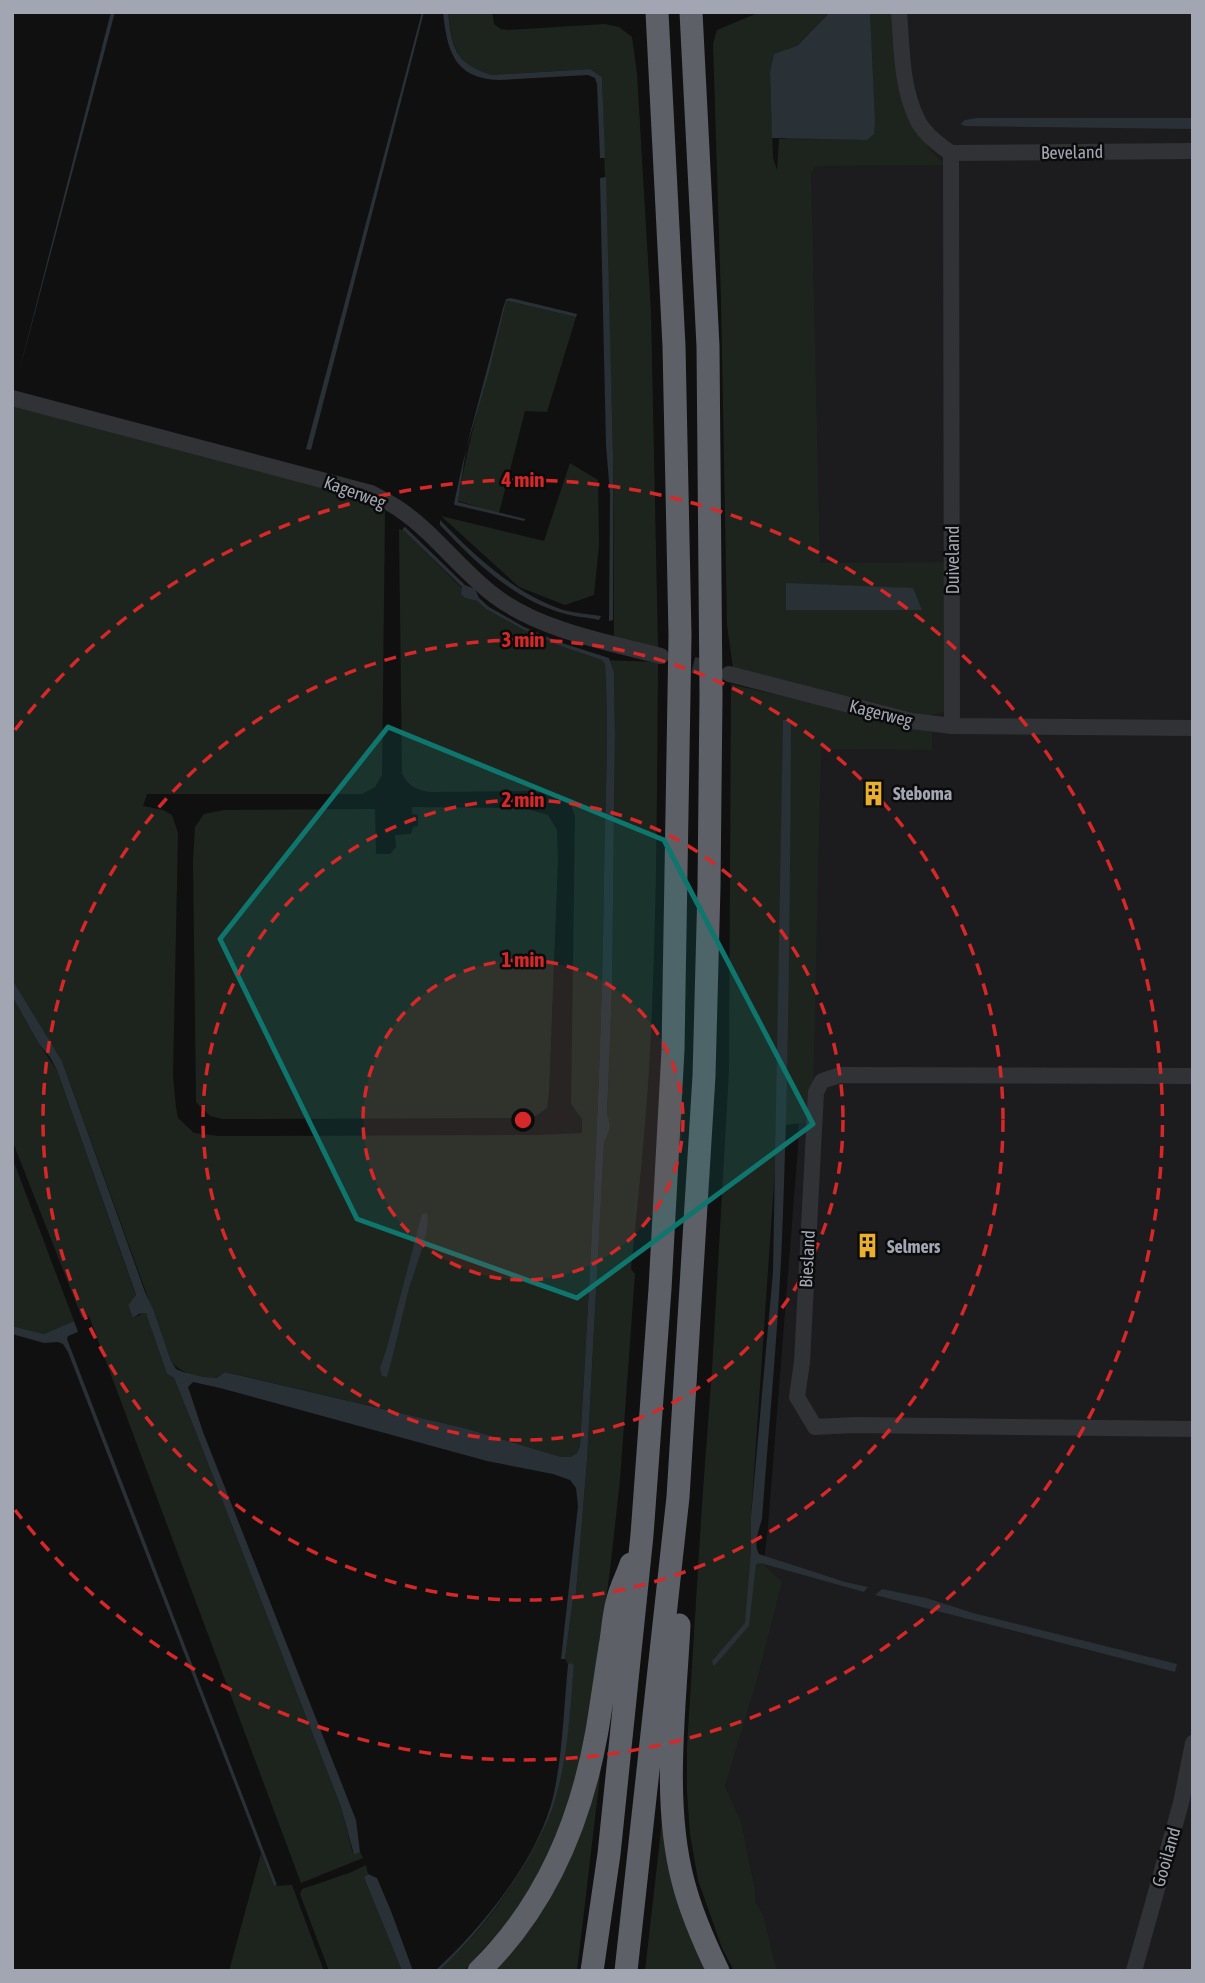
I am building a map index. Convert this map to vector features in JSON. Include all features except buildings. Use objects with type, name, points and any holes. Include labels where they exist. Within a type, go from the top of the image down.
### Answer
[{"type":"highway","points":[[592,1971],[609,1854],[642,1535],[660,1289],[673,1050],[680,635],[674,346],[657,12]]},
{"type":"highway","points":[[626,1971],[678,1497],[704,1076],[711,695],[708,346],[691,12]]},
{"type":"highway","points":[[678,1497],[684,1570],[678,1634],[672,1811],[682,1880],[691,1910],[718,1971]]},
{"type":"highway","points":[[480,1971],[527,1915],[549,1878],[570,1833],[584,1792],[597,1732],[617,1601],[642,1535]]},
{"type":"street","points":[[900,12],[904,77],[917,121],[937,143],[951,153]]},
{"type":"street","name":"Beveland","points":[[951,153],[1193,151]]},
{"type":"street","name":"Duiveland","points":[[951,153],[952,726]]},
{"type":"street","name":"Kagerweg","points":[[12,398],[371,494],[399,508],[415,521],[465,571],[496,597],[543,623],[581,636],[661,656]]},
{"type":"street","name":"Kagerweg","points":[[729,674],[912,721],[952,726]]},
{"type":"street","points":[[952,726],[1193,728]]},
{"type":"street","name":"Biesland","points":[[1193,1076],[840,1074],[822,1081],[816,1092],[802,1362],[797,1397],[815,1427],[867,1425],[1193,1429]]},
{"type":"street","name":"Gooiland","points":[[1135,1971],[1187,1805],[1193,1743]]},
{"type":"highlighted area","points":[[388,727],[664,840],[813,1124],[577,1298],[357,1219],[220,939]]},
{"type":"shaded area","points":[[111,12],[115,12],[18,376]]},
{"type":"shaded area","points":[[422,12],[311,450],[306,449]]},
{"type":"shaded area","points":[[443,12],[448,12],[451,35],[462,59],[491,75],[590,69],[602,77],[605,158],[600,158],[595,78],[588,75],[499,80],[472,74],[456,60],[451,50]]},
{"type":"shaded area","points":[[448,12],[492,12],[494,24],[508,30],[605,24],[619,27],[632,37],[637,74],[651,312],[658,649],[614,638],[613,454],[602,77],[590,69],[490,75],[478,70],[457,52]]},
{"type":"shaded area","points":[[760,12],[830,12],[770,73],[773,158],[777,170],[779,139],[867,140],[875,122],[870,12],[893,12],[906,108],[930,150],[945,165],[816,166],[811,173],[820,563],[952,562],[944,712],[926,716],[733,668],[727,625],[713,44],[717,30]],"holes":[[[912,588],[921,610],[786,610]]]},
{"type":"shaded area","points":[[830,12],[870,12],[874,134],[867,140],[772,138],[770,73],[774,54],[797,46]]},
{"type":"shaded area","points":[[853,12],[1193,12],[1193,1971],[777,1971],[763,1914],[755,1901],[755,1888],[741,1821],[725,1786],[755,1638],[768,1527],[798,1147],[812,719],[797,643],[785,98]]},
{"type":"shaded area","points":[[976,118],[1193,118],[1193,129],[960,124]]},
{"type":"shaded area","points":[[606,177],[613,454],[613,620],[609,621],[610,494],[606,445],[600,178]]},
{"type":"shaded area","points":[[506,299],[577,314],[576,317],[506,302],[466,449]]},
{"type":"shaded area","points":[[508,301],[576,317],[547,412],[525,411],[499,513],[458,501],[474,426]]},
{"type":"shaded area","points":[[23,406],[349,492],[385,511],[382,775],[375,787],[362,794],[147,794],[143,806],[163,810],[172,815],[178,833],[173,1076],[178,1118],[194,1133],[218,1136],[582,1133],[582,1119],[571,1104],[575,816],[571,805],[556,793],[430,792],[413,787],[405,778],[402,773],[399,529],[462,588],[465,598],[477,601],[522,629],[560,646],[602,660],[658,662],[655,922],[649,1074],[631,1269],[635,1274],[620,1480],[594,1688],[572,1801],[542,1874],[495,1942],[490,1942],[464,1971],[439,1971],[470,1940],[497,1907],[531,1853],[554,1804],[567,1735],[574,1665],[568,1664],[565,1659],[576,1592],[587,1461],[604,1142],[610,1126],[607,1116],[612,989],[614,673],[605,664],[607,744],[601,1019],[588,1304],[580,1446],[577,1453],[570,1457],[561,1457],[468,1429],[226,1372],[209,1379],[191,1375],[171,1361],[62,1061],[12,979],[12,407]]},
{"type":"shaded area","points":[[466,451],[458,502],[525,519],[524,521],[454,504]]},
{"type":"shaded area","points":[[570,463],[598,480],[599,545],[594,595],[565,605],[519,587],[441,516],[544,541]]},
{"type":"shaded area","points":[[440,520],[481,560],[512,584],[545,603],[563,610],[601,616],[599,620],[544,607],[511,588],[467,552],[440,525]]},
{"type":"shaded area","points":[[405,527],[465,585],[475,589],[479,598],[489,607],[524,627],[559,642],[609,658],[614,673],[615,734],[612,989],[607,1115],[610,1126],[604,1142],[587,1461],[576,1593],[565,1659],[561,1659],[578,1506],[576,1488],[570,1480],[487,1461],[220,1388],[193,1382],[188,1387],[203,1432],[356,1820],[360,1852],[354,1855],[341,1807],[174,1378],[167,1374],[146,1313],[133,1318],[128,1305],[136,1295],[57,1070],[12,996],[12,979],[62,1061],[145,1292],[176,1369],[216,1378],[225,1372],[468,1429],[561,1457],[570,1457],[577,1453],[580,1446],[598,1089],[607,717],[605,664],[602,660],[560,646],[522,629],[477,601],[465,598],[461,594],[462,587],[403,530]]},
{"type":"shaded area","points":[[786,583],[913,588],[922,610],[786,610]]},
{"type":"shaded area","points":[[731,684],[932,731],[932,750],[821,749],[813,1094],[809,1122],[778,1126],[751,1516],[751,1552],[782,1582],[725,1786],[741,1821],[755,1888],[755,1901],[763,1914],[777,1971],[734,1971],[722,1948],[698,1880],[690,1834],[687,1791],[687,1747],[729,1071]]},
{"type":"shaded area","points":[[783,720],[791,720],[784,1174],[776,1344],[762,1519],[757,1546],[759,1554],[868,1587],[864,1592],[756,1564],[749,1626],[713,1665],[712,1661],[745,1623],[751,1516],[773,1272]]},
{"type":"shaded area","points":[[412,807],[524,808],[548,815],[557,830],[547,1108],[536,1116],[511,1118],[222,1119],[210,1116],[196,1102],[193,861],[195,827],[204,814],[224,810],[375,809],[376,854],[390,854],[396,847],[395,835],[411,834],[413,827],[418,826],[418,815],[412,814]]},
{"type":"shaded area","points":[[12,996],[57,1070],[136,1296],[128,1305],[133,1318],[146,1312],[167,1374],[174,1378],[197,1435],[341,1807],[352,1850],[354,1855],[360,1852],[363,1858],[301,1883],[89,1316],[82,1318],[12,1140]]},
{"type":"shaded area","points":[[12,1157],[74,1321],[44,1334],[12,1326]]},
{"type":"shaded area","points":[[427,1213],[425,1239],[408,1292],[387,1377],[382,1376],[380,1368],[422,1214]]},
{"type":"shaded area","points":[[74,1321],[78,1332],[67,1339],[277,1885],[274,1886],[68,1352],[63,1344],[58,1342],[44,1343],[12,1334],[12,1326],[44,1334]]},
{"type":"shaded area","points":[[882,1589],[926,1598],[973,1613],[1177,1664],[1175,1672],[875,1595]]},
{"type":"shaded area","points":[[571,1663],[574,1665],[570,1717],[559,1787],[549,1817],[529,1857],[509,1888],[538,1838],[548,1813],[562,1742],[568,1664]]},
{"type":"shaded area","points":[[606,1725],[577,1971],[489,1971],[530,1921]]},
{"type":"shaded area","points":[[665,1795],[709,1971],[645,1971]]},
{"type":"shaded area","points":[[261,1853],[274,1886],[292,1885],[324,1971],[229,1971]]},
{"type":"shaded area","points":[[366,1865],[368,1874],[364,1877],[365,1880],[402,1971],[329,1971],[300,1894],[302,1889]]},
{"type":"shaded area","points":[[368,1874],[377,1878],[413,1971],[402,1971],[365,1880],[364,1877]]},
{"type":"shaded area","points":[[509,1888],[465,1945],[439,1971],[435,1971],[472,1933]]},
{"type":"tunnel","points":[[670,659],[719,671]]},
{"type":"place","name":"Steboma","points":[[873,793]]},
{"type":"place","name":"Selmers","points":[[867,1246]]}]
